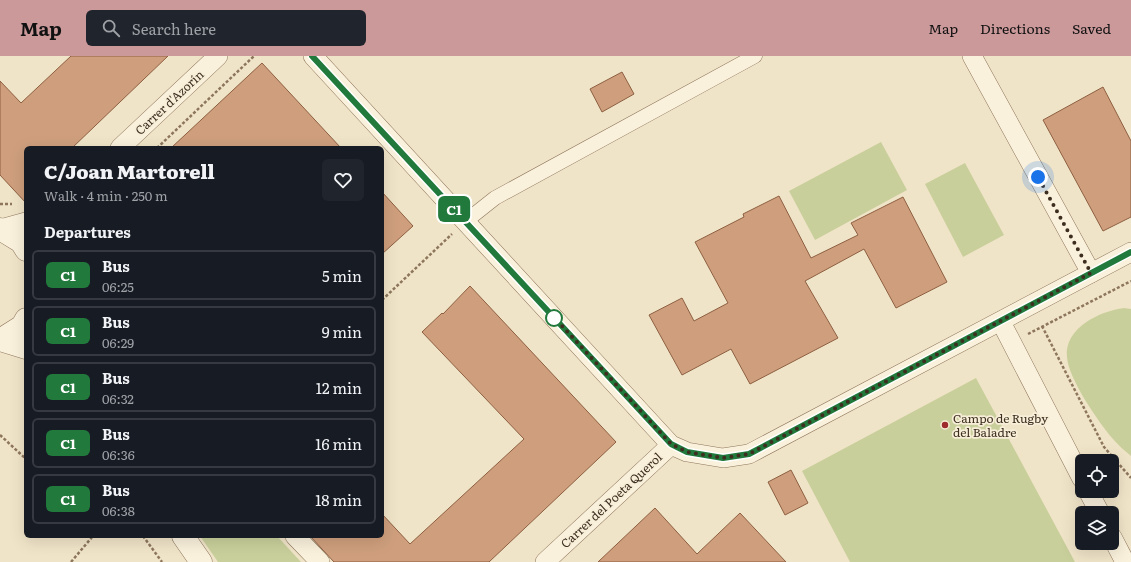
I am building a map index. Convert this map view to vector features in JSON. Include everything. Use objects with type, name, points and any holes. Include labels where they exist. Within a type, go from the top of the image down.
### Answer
[{"type":"street","name":"Carrer d'Azorín","points":[[122,146],[218,56]]},
{"type":"street","points":[[312,56],[671,444]]},
{"type":"street","points":[[466,221],[495,198],[755,56]]},
{"type":"street","points":[[972,56],[1091,273]]},
{"type":"street","points":[[0,229],[24,223]]},
{"type":"street","points":[[0,229],[21,242],[24,247]]},
{"type":"street","name":"Carrer del Poeta Querol","points":[[545,562],[671,444],[687,452],[723,458],[749,454],[1131,252]]},
{"type":"street","points":[[0,340],[22,326],[24,322]]},
{"type":"street","points":[[1001,322],[1075,465]]},
{"type":"street","points":[[0,340],[24,347]]},
{"type":"street","points":[[183,538],[201,562]]},
{"type":"street","points":[[297,538],[320,562]]},
{"type":"street","points":[[1119,550],[1125,562]]},
{"type":"path","points":[[159,146],[254,56]]},
{"type":"path","points":[[384,298],[466,221]]},
{"type":"path","points":[[1011,342],[1131,281]]},
{"type":"path","points":[[1042,326],[1104,448],[1131,478]]},
{"type":"path","points":[[0,435],[24,457]]},
{"type":"path","points":[[71,562],[90,538]]},
{"type":"path","points":[[144,538],[162,562]]},
{"type":"green space","points":[[881,142],[907,190],[815,240],[789,191]]},
{"type":"green space","points":[[965,163],[1004,235],[963,257],[925,184]]},
{"type":"green space","points":[[1124,308],[1131,309],[1131,456],[1113,439],[1085,400],[1078,388],[1067,357],[1071,338],[1085,323],[1105,313]]},
{"type":"green space","name":"Campo de Rugby del Baladre","points":[[976,378],[1075,562],[850,562],[802,471]]},
{"type":"green space","points":[[201,538],[279,538],[301,562],[218,562]]},
{"type":"building","points":[[71,56],[168,56],[74,146],[24,146],[24,201],[0,175],[0,81],[21,103]]},
{"type":"building","points":[[262,63],[339,146],[173,146]]},
{"type":"building","points":[[622,72],[634,94],[602,112],[590,89]]},
{"type":"building","points":[[1103,87],[1131,141],[1131,217],[1103,231],[1043,120]]},
{"type":"building","points":[[384,194],[413,226],[384,252]]},
{"type":"building","points":[[779,196],[811,258],[858,235],[851,223],[903,197],[947,282],[896,308],[864,249],[805,281],[838,338],[750,384],[731,349],[682,375],[649,315],[682,298],[694,321],[728,303],[695,242],[744,217],[743,214]]},
{"type":"building","points":[[470,286],[616,442],[489,562],[334,562],[312,538],[384,538],[384,516],[410,544],[524,439],[422,332],[442,313],[443,314]]},
{"type":"building","points":[[791,470],[808,503],[785,515],[768,482]]},
{"type":"building","points":[[655,508],[697,554],[740,513],[786,562],[598,562]]},
{"type":"bus line","name":"C1","points":[[312,56],[671,444],[687,452],[723,458],[749,454],[1131,252]]},
{"type":"place","name":"Campo de Rugby del Baladre","points":[[945,425]]},
{"type":"route","points":[[554,318],[551,314],[671,444],[687,452],[723,458],[749,454],[1001,322],[1091,273],[1038,177]]}]
